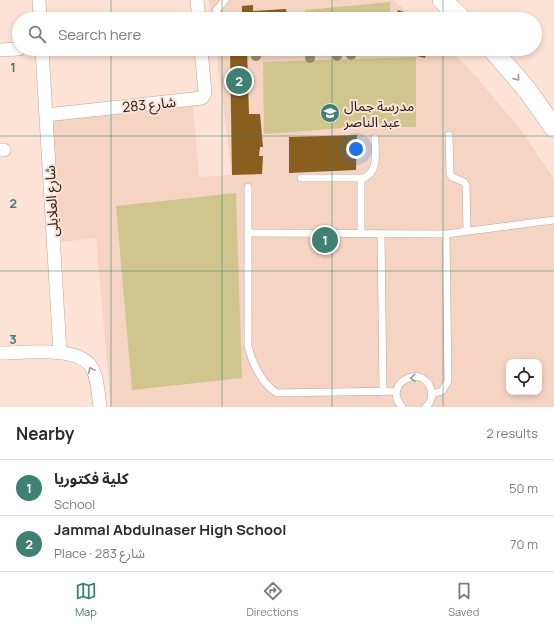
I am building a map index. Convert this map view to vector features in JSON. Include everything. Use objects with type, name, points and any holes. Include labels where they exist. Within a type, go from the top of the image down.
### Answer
[{"type":"street","points":[[39,0],[40,12]]},
{"type":"street","points":[[197,0],[198,12]]},
{"type":"street","points":[[442,0],[455,12]]},
{"type":"street","points":[[0,50],[12,49]]},
{"type":"street","name":"شارع العلايلى","points":[[42,56],[60,353]]},
{"type":"street","name":"شارع 283","points":[[46,114],[202,98],[205,93],[202,56]]},
{"type":"street","points":[[498,56],[528,91],[554,128]]},
{"type":"street","points":[[0,353],[60,353],[81,357],[90,366],[97,382],[100,407]]},
{"type":"lane","points":[[216,12],[225,0]]},
{"type":"lane","points":[[449,135],[450,174],[452,177],[464,182],[466,185],[467,231]]},
{"type":"lane","points":[[302,178],[361,178],[370,175],[374,170],[376,138]]},
{"type":"lane","points":[[361,178],[361,234]]},
{"type":"lane","points":[[248,187],[248,346],[252,362],[269,388],[277,393],[396,391]]},
{"type":"lane","points":[[248,233],[446,234],[554,220]]},
{"type":"lane","points":[[381,234],[383,392]]},
{"type":"lane","points":[[432,394],[442,391],[448,380],[446,234]]},
{"type":"lane","points":[[402,407],[398,402],[396,391],[400,383],[407,378],[415,376],[424,379],[430,385],[432,394],[430,403],[426,407]]},
{"type":"shaded area","points":[[209,0],[393,0],[408,12],[210,12]]},
{"type":"shaded area","points":[[390,2],[390,12],[305,12],[305,10]]},
{"type":"shaded area","points":[[217,56],[455,56],[474,74],[521,130],[554,179],[554,407],[111,407],[96,238],[61,242],[61,226],[57,226],[49,118],[193,104],[199,177],[232,175]]},
{"type":"shaded area","points":[[416,57],[416,127],[357,127],[264,134],[263,62]]},
{"type":"shaded area","points":[[236,193],[242,378],[132,390],[116,206]]},
{"type":"building","points":[[253,5],[253,11],[286,9],[286,12],[242,12],[242,6]]},
{"type":"building","points":[[230,56],[247,56],[249,114],[260,114],[263,147],[260,147],[259,156],[263,156],[262,174],[232,175]]},
{"type":"building","points":[[357,135],[356,170],[289,173],[289,137]]},
{"type":"place","name":"Jammal Abdulnaser High School","points":[[239,81]]},
{"type":"place","name":"مدرسة جمال عبد الناصر","points":[[330,113]]},
{"type":"place","name":"كلية فكتوريا","points":[[325,240]]}]
